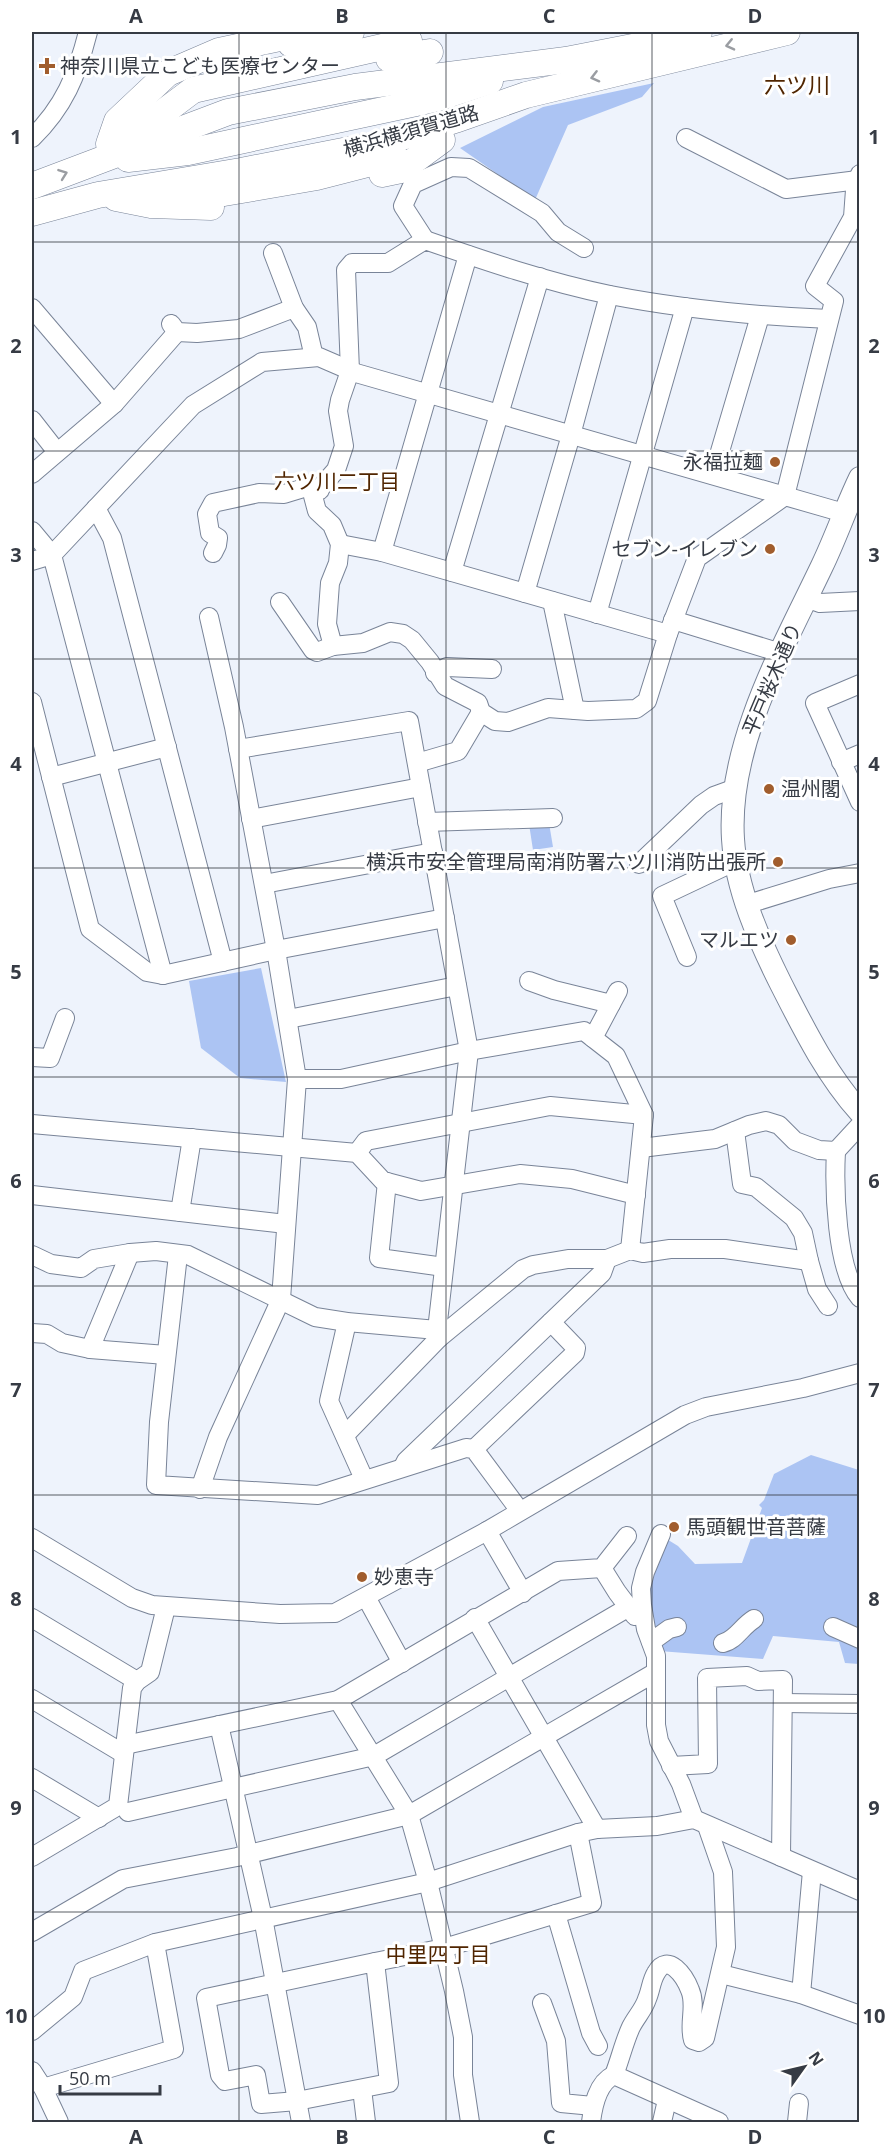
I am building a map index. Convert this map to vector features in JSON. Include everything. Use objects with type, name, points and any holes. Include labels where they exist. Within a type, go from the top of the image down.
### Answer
[{"type":"highway","points":[[110,149],[117,121],[168,73],[219,51],[308,32]]},
{"type":"highway","points":[[188,65],[240,57],[351,32]]},
{"type":"highway","name":"横浜横須賀道路","points":[[32,213],[132,187],[251,169],[384,143],[563,86],[650,54],[699,32]]},
{"type":"highway","name":"横浜横須賀道路","points":[[32,186],[110,149],[228,112],[355,87],[435,56],[545,63],[650,54],[787,32]]},
{"type":"highway","points":[[110,149],[193,90],[435,56]]},
{"type":"highway","points":[[435,56],[464,83],[205,137],[110,149],[180,87],[198,78],[435,56]]},
{"type":"highway","points":[[110,149],[189,152],[438,98],[435,56]]},
{"type":"highway","points":[[173,141],[223,127],[435,56]]},
{"type":"highway","points":[[132,187],[224,194],[317,177],[409,153],[493,119],[531,95]]},
{"type":"highway","points":[[184,190],[314,167],[425,139],[531,95]]},
{"type":"highway","points":[[132,187],[163,171],[395,117],[416,103]]},
{"type":"highway","points":[[98,195],[152,204],[231,208],[401,170],[442,140]]},
{"type":"main road","name":"平戸桜木通り","points":[[860,478],[759,700],[746,736],[736,788],[733,838],[736,861],[762,942],[798,1018],[827,1069],[860,1112]]},
{"type":"street","points":[[32,138],[50,119],[63,100],[75,77],[88,32]]},
{"type":"street","points":[[280,602],[313,650],[317,652],[333,646],[363,643],[390,632],[403,634],[412,640],[430,662],[445,686],[478,703],[481,712],[495,720],[508,722],[548,708],[575,710],[636,708],[647,701],[697,558],[785,496],[834,301],[815,286],[853,217],[855,190],[859,177],[786,189],[686,138]]},
{"type":"street","points":[[584,248],[558,232],[542,213],[469,168],[451,167],[414,184],[404,206],[425,240],[540,277],[609,295],[685,307],[760,316],[829,319]]},
{"type":"street","points":[[333,646],[327,624],[330,583],[338,563],[340,543],[332,525],[317,511],[313,496],[321,490],[336,470],[344,446],[338,411],[339,400],[350,371],[346,270],[352,263],[388,263],[425,240]]},
{"type":"street","points":[[273,253],[294,308],[307,327],[314,357]]},
{"type":"street","points":[[382,552],[468,255]]},
{"type":"street","points":[[452,572],[540,277]]},
{"type":"street","points":[[525,593],[609,295]]},
{"type":"street","points":[[597,614],[685,307]]},
{"type":"street","points":[[32,308],[114,404]]},
{"type":"street","points":[[32,474],[114,404],[173,327],[197,333],[239,329],[294,308]]},
{"type":"street","points":[[712,476],[760,316]]},
{"type":"street","points":[[32,561],[52,555],[193,405],[262,362],[314,357],[319,357],[350,371],[427,394],[844,513]]},
{"type":"street","points":[[32,420],[57,452]]},
{"type":"street","points":[[213,553],[218,538],[210,533],[207,514],[213,503],[260,493],[284,494],[307,487],[321,490]]},
{"type":"street","points":[[96,508],[112,538],[223,963]]},
{"type":"street","points":[[32,531],[52,555],[163,975]]},
{"type":"street","points":[[340,543],[382,552],[597,614],[671,627],[781,653]]},
{"type":"street","points":[[806,598],[820,603],[860,601]]},
{"type":"street","points":[[552,601],[575,710]]},
{"type":"street","points":[[200,1489],[218,1437],[281,1299],[297,1078],[264,884],[209,616]]},
{"type":"street","points":[[435,672],[447,667],[492,669]]},
{"type":"street","points":[[860,684],[815,703],[860,802]]},
{"type":"street","points":[[32,702],[90,929],[147,972],[163,975],[276,950],[445,918]]},
{"type":"street","points":[[417,763],[458,751],[481,712]]},
{"type":"street","points":[[238,749],[409,720],[469,1051],[438,1334]]},
{"type":"street","points":[[51,777],[166,747]]},
{"type":"street","points":[[841,762],[860,754]]},
{"type":"street","points":[[251,819],[421,787]]},
{"type":"street","points":[[639,864],[701,805],[714,796],[736,788]]},
{"type":"street","points":[[428,822],[553,818]]},
{"type":"street","points":[[264,884],[433,852]]},
{"type":"street","points":[[687,957],[662,896],[736,861]]},
{"type":"street","points":[[748,904],[829,879],[860,873]]},
{"type":"street","points":[[529,981],[554,990],[614,997],[593,1038]]},
{"type":"street","points":[[288,1018],[457,986]]},
{"type":"street","points":[[32,1057],[50,1058],[65,1017]]},
{"type":"street","points":[[297,1078],[341,1080],[469,1051],[584,1031],[616,1056],[644,1115],[630,1250]]},
{"type":"street","points":[[357,1153],[366,1141],[550,1106],[644,1115]]},
{"type":"street","points":[[641,1148],[715,1139],[766,1121],[779,1125],[795,1141],[819,1150],[836,1151]]},
{"type":"street","points":[[32,1124],[357,1153],[383,1181],[421,1191],[520,1174],[572,1179],[636,1196]]},
{"type":"street","points":[[860,1125],[836,1151],[836,1193],[843,1260],[855,1293],[860,1298]]},
{"type":"street","points":[[735,1131],[742,1184],[756,1187],[794,1218],[803,1233],[817,1289],[828,1306]]},
{"type":"street","points":[[180,1212],[192,1138]]},
{"type":"street","points":[[387,1182],[379,1258],[444,1267]]},
{"type":"street","points":[[32,1195],[286,1224]]},
{"type":"street","points":[[345,1435],[438,1334],[523,1269],[533,1265],[568,1259],[607,1259],[630,1250],[643,1253],[670,1249],[725,1249],[809,1261]]},
{"type":"street","points":[[32,1255],[51,1264],[81,1268],[94,1259],[130,1253],[156,1251],[188,1255],[315,1317],[438,1334]]},
{"type":"street","points":[[90,1349],[130,1253]]},
{"type":"street","points":[[178,1255],[159,1422],[156,1485],[318,1495],[466,1448],[474,1449],[520,1511]]},
{"type":"street","points":[[403,1467],[406,1461],[602,1273],[607,1259]]},
{"type":"street","points":[[347,1322],[329,1401],[364,1479]]},
{"type":"street","points":[[474,1449],[575,1353],[576,1348],[551,1322]]},
{"type":"street","points":[[32,1333],[47,1334],[62,1343],[90,1349],[166,1355]]},
{"type":"street","points":[[32,1538],[140,1602],[166,1607],[328,1615],[366,1598],[488,1531],[684,1416],[706,1407],[797,1389],[860,1373]]},
{"type":"street","points":[[488,1531],[523,1593]]},
{"type":"street","points":[[542,2003],[556,2041],[561,2103],[592,2114],[605,2081],[614,2075],[630,2028],[648,1998],[657,1970],[662,1965],[669,1964],[675,1967],[687,1984],[694,2002],[690,2030],[693,2040],[699,2042],[705,2038],[726,1947],[723,1872],[658,1741],[656,1656],[642,1605],[641,1588],[651,1555],[661,1534]]},
{"type":"street","points":[[32,1699],[124,1749],[219,1725],[338,1700],[558,1571],[602,1568],[627,1536]]},
{"type":"street","points":[[602,1568],[649,1635]]},
{"type":"street","points":[[366,1598],[402,1664]]},
{"type":"street","points":[[113,1815],[118,1806],[132,1688],[137,1681],[150,1672],[166,1607]]},
{"type":"street","points":[[32,1857],[113,1815],[374,1756],[629,1607]]},
{"type":"street","points":[[32,1618],[137,1681]]},
{"type":"street","points":[[476,1618],[597,1829]]},
{"type":"street","points":[[723,1643],[730,1641],[744,1625],[754,1618]]},
{"type":"street","points":[[649,1635],[677,1627]]},
{"type":"street","points":[[833,1627],[858,1638]]},
{"type":"street","points":[[32,1932],[123,1879],[248,1854],[409,1815],[656,1672]]},
{"type":"street","points":[[671,1766],[708,1764],[707,1678],[747,1676],[758,1681],[783,1680],[781,1857]]},
{"type":"street","points":[[338,1700],[409,1815],[428,1882],[463,2037],[463,2075],[470,2122]]},
{"type":"street","points":[[783,1703],[860,1704]]},
{"type":"street","points":[[219,1725],[263,1918],[301,2122]]},
{"type":"street","points":[[32,1778],[113,1815]]},
{"type":"street","points":[[34,2023],[73,1997],[83,1971],[155,1943],[428,1882],[578,1833],[597,1829],[700,1823],[860,1891]]},
{"type":"street","points":[[375,1962],[389,2083],[297,2101],[261,2104],[255,2075],[225,2081],[220,2075],[206,1998],[375,1962],[444,1948],[592,1903],[578,1833]]},
{"type":"street","points":[[801,1994],[812,1871]]},
{"type":"street","points":[[556,1914],[591,2033],[598,2046]]},
{"type":"street","points":[[43,2088],[174,2049],[155,1943]]},
{"type":"street","points":[[721,1974],[801,1994],[860,2015]]},
{"type":"street","points":[[32,2071],[43,2088],[58,2122]]},
{"type":"street","points":[[614,2075],[719,2122]]},
{"type":"street","points":[[362,2089],[366,2122]]},
{"type":"street","points":[[662,2122],[667,2100]]},
{"type":"street","points":[[797,2122],[799,2103]]},
{"type":"shaded area","points":[[654,83],[642,97],[568,125],[535,200],[460,148],[543,107]]},
{"type":"shaded area","points":[[549,823],[553,847],[533,850],[529,824]]},
{"type":"shaded area","points":[[261,968],[286,1082],[240,1078],[201,1048],[189,981]]},
{"type":"shaded area","points":[[811,1455],[859,1470],[859,1664],[845,1663],[839,1642],[773,1636],[763,1659],[659,1651],[648,1611],[654,1564],[665,1538],[678,1546],[695,1564],[742,1563],[762,1508],[759,1505],[764,1500],[774,1474]]},
{"type":"place","name":"神奈川県立こども医療センター","points":[[47,66]]},
{"type":"place","name":"永福拉麺","points":[[775,462]]},
{"type":"place","name":"セブン-イレブン","points":[[770,549]]},
{"type":"place","name":"温州閣","points":[[769,789]]},
{"type":"place","name":"横浜市安全管理局南消防署六ツ川消防出張所","points":[[778,862]]},
{"type":"place","name":"マルエツ","points":[[791,940]]},
{"type":"place","name":"馬頭観世音菩薩","points":[[674,1527]]},
{"type":"place","name":"妙恵寺","points":[[362,1577]]},
{"type":"district","name":"六ツ川","points":[[797,85]]},
{"type":"district","name":"六ツ川二丁目","points":[[337,482]]},
{"type":"district","name":"中里四丁目","points":[[438,1955]]}]
